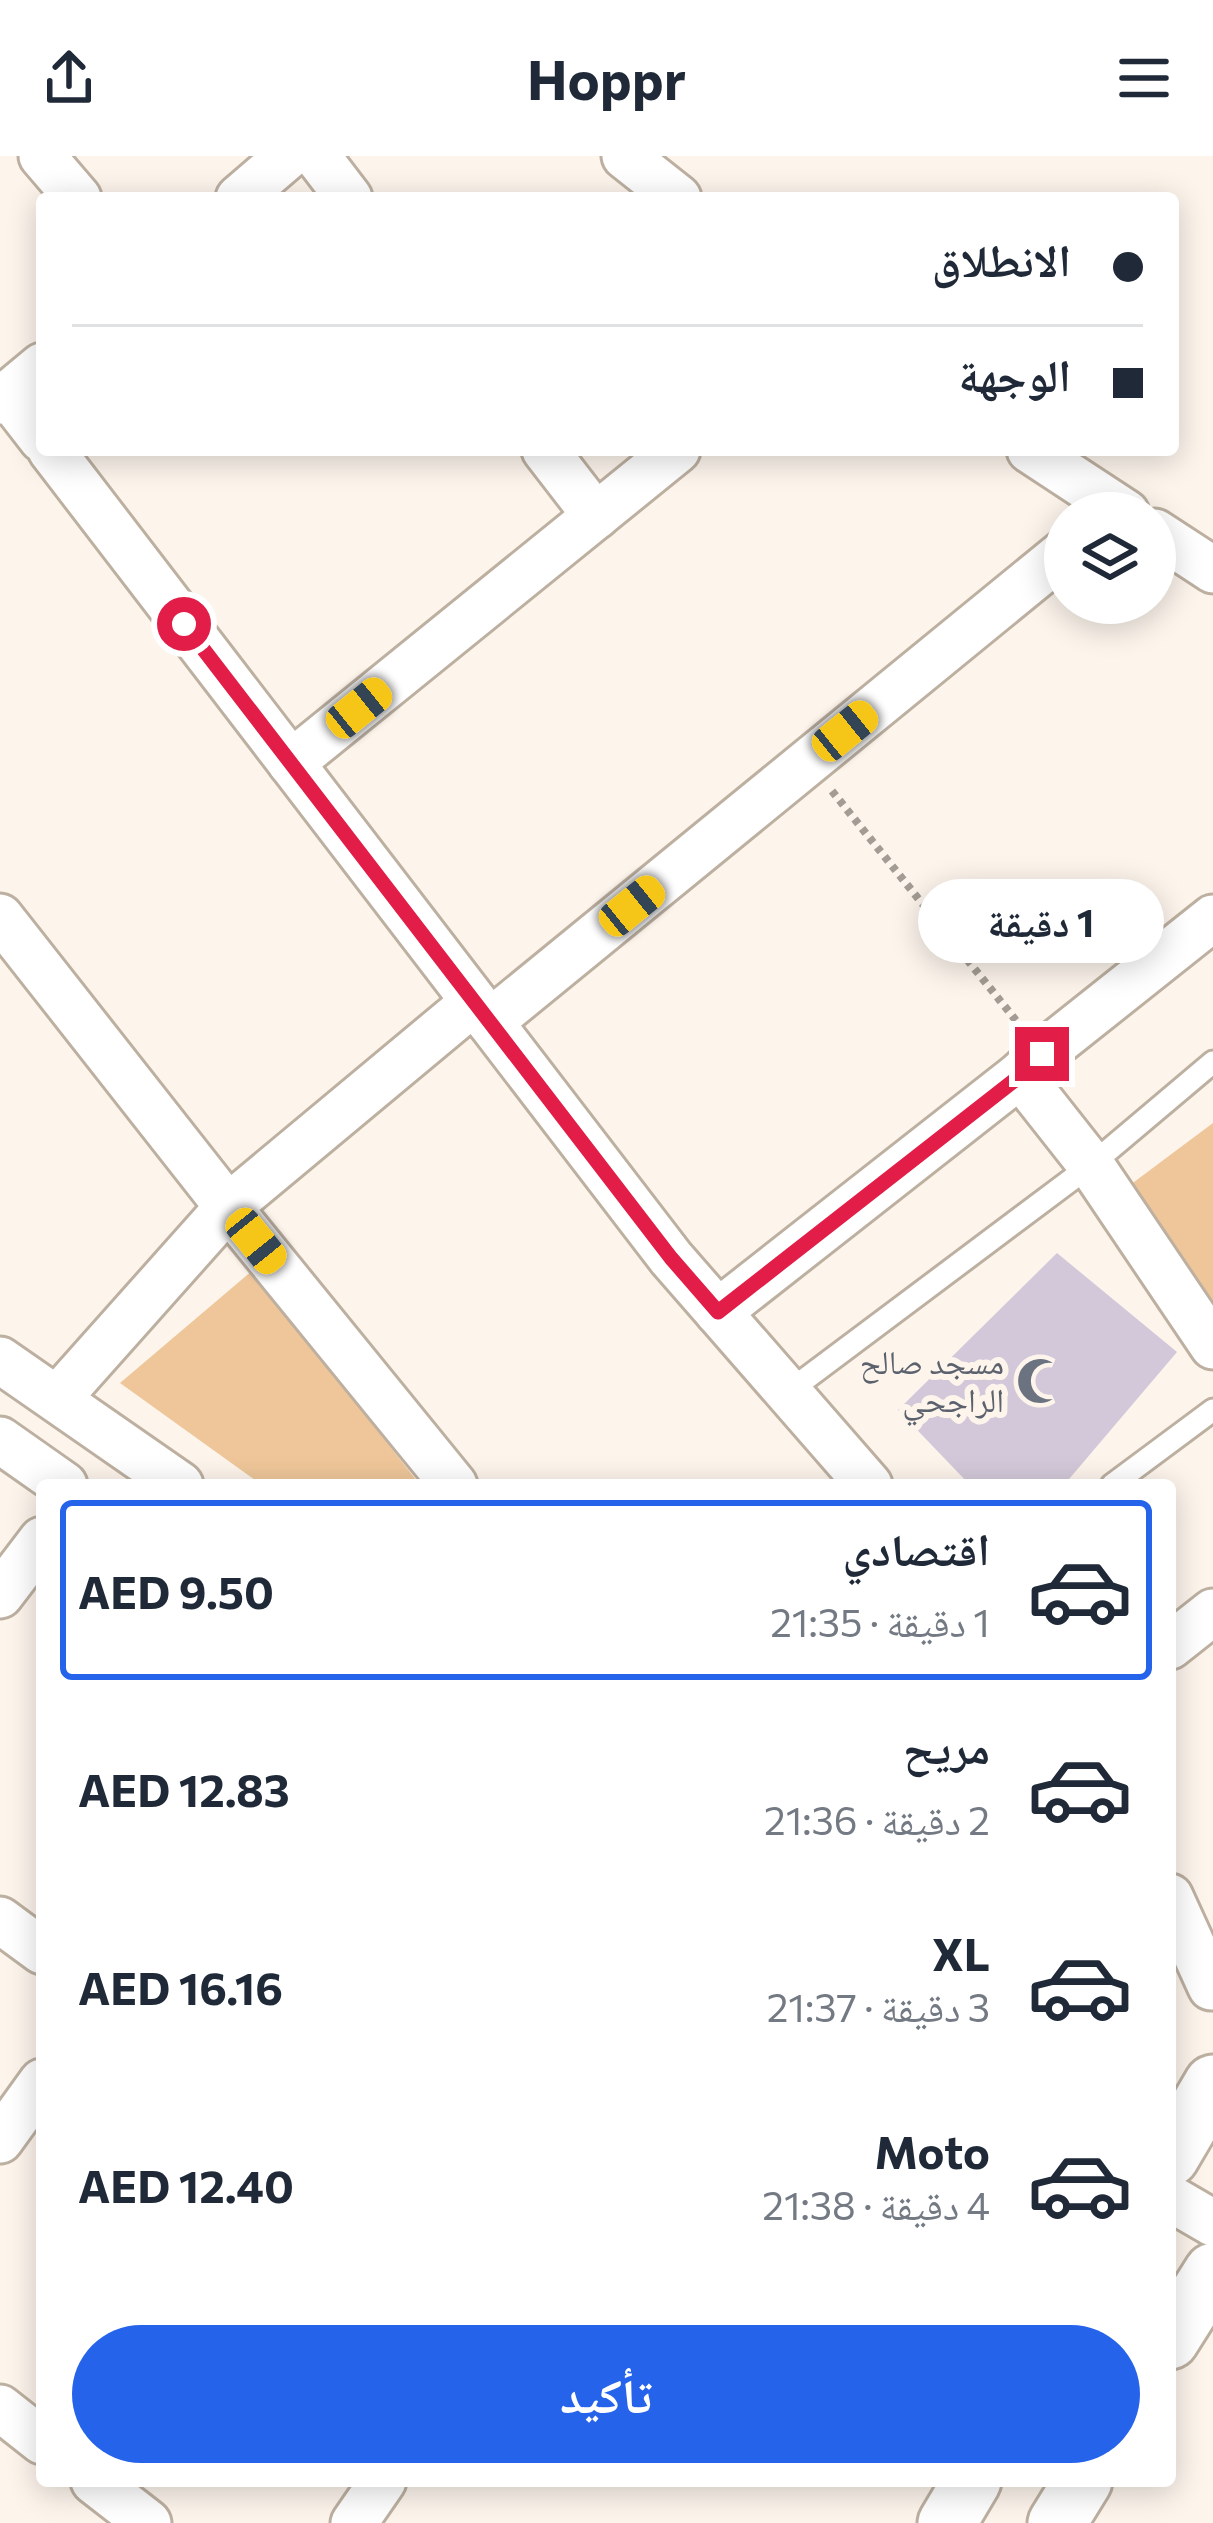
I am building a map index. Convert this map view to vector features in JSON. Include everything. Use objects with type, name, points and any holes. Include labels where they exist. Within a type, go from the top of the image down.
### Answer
[{"type":"street","points":[[42,156],[73,192]]},
{"type":"street","points":[[246,192],[288,156]]},
{"type":"street","points":[[317,156],[345,192]]},
{"type":"street","points":[[625,156],[670,192]]},
{"type":"street","points":[[17,387],[36,427]]},
{"type":"street","points":[[56,456],[671,1258],[864,1479]]},
{"type":"street","points":[[550,456],[596,516]]},
{"type":"street","points":[[291,763],[670,456]]},
{"type":"street","points":[[1039,456],[1092,492]]},
{"type":"street","points":[[1176,546],[1213,570]]},
{"type":"street","points":[[57,1399],[228,1207],[809,761],[1044,569]]},
{"type":"street","points":[[0,918],[449,1479]]},
{"type":"street","points":[[718,1312],[1213,918]]},
{"type":"street","points":[[1031,1065],[1090,1165],[1213,1346]]},
{"type":"street","points":[[0,1360],[171,1479]]},
{"type":"street","points":[[0,1440],[55,1479]]},
{"type":"street","points":[[0,1595],[36,1548]]},
{"type":"street","points":[[1176,1641],[1213,1612]]},
{"type":"street","points":[[1176,1916],[1198,1986]]},
{"type":"street","points":[[0,1920],[36,1947]]},
{"type":"street","points":[[0,2140],[36,2090]]},
{"type":"street","points":[[1176,2201],[1213,2223]]},
{"type":"street","points":[[1176,2331],[1213,2272]]},
{"type":"street","points":[[0,2408],[36,2436]]},
{"type":"street","points":[[102,2487],[148,2523]]},
{"type":"street","points":[[354,2523],[379,2487]]},
{"type":"street","points":[[947,2523],[968,2487]]},
{"type":"street","points":[[1057,2523],[1079,2487]]},
{"type":"lane","points":[[788,1392],[1090,1165],[1213,1062]]},
{"type":"lane","points":[[1120,1479],[1213,1410]]},
{"type":"path","points":[[809,761],[1031,1065]]},
{"type":"shaded area","points":[[1213,1123],[1213,1313],[1118,1194]]},
{"type":"shaded area","points":[[253,1270],[415,1479],[254,1479],[120,1383]]},
{"type":"building","name":"مسجد صالح الراجحي","points":[[1057,1253],[1177,1352],[1069,1479],[964,1479],[898,1410]]},
{"type":"place","name":"مسجد صالح الراجحي","points":[[1040,1381]]},
{"type":"route","points":[[184,624],[671,1258],[718,1312],[1042,1054]]}]
